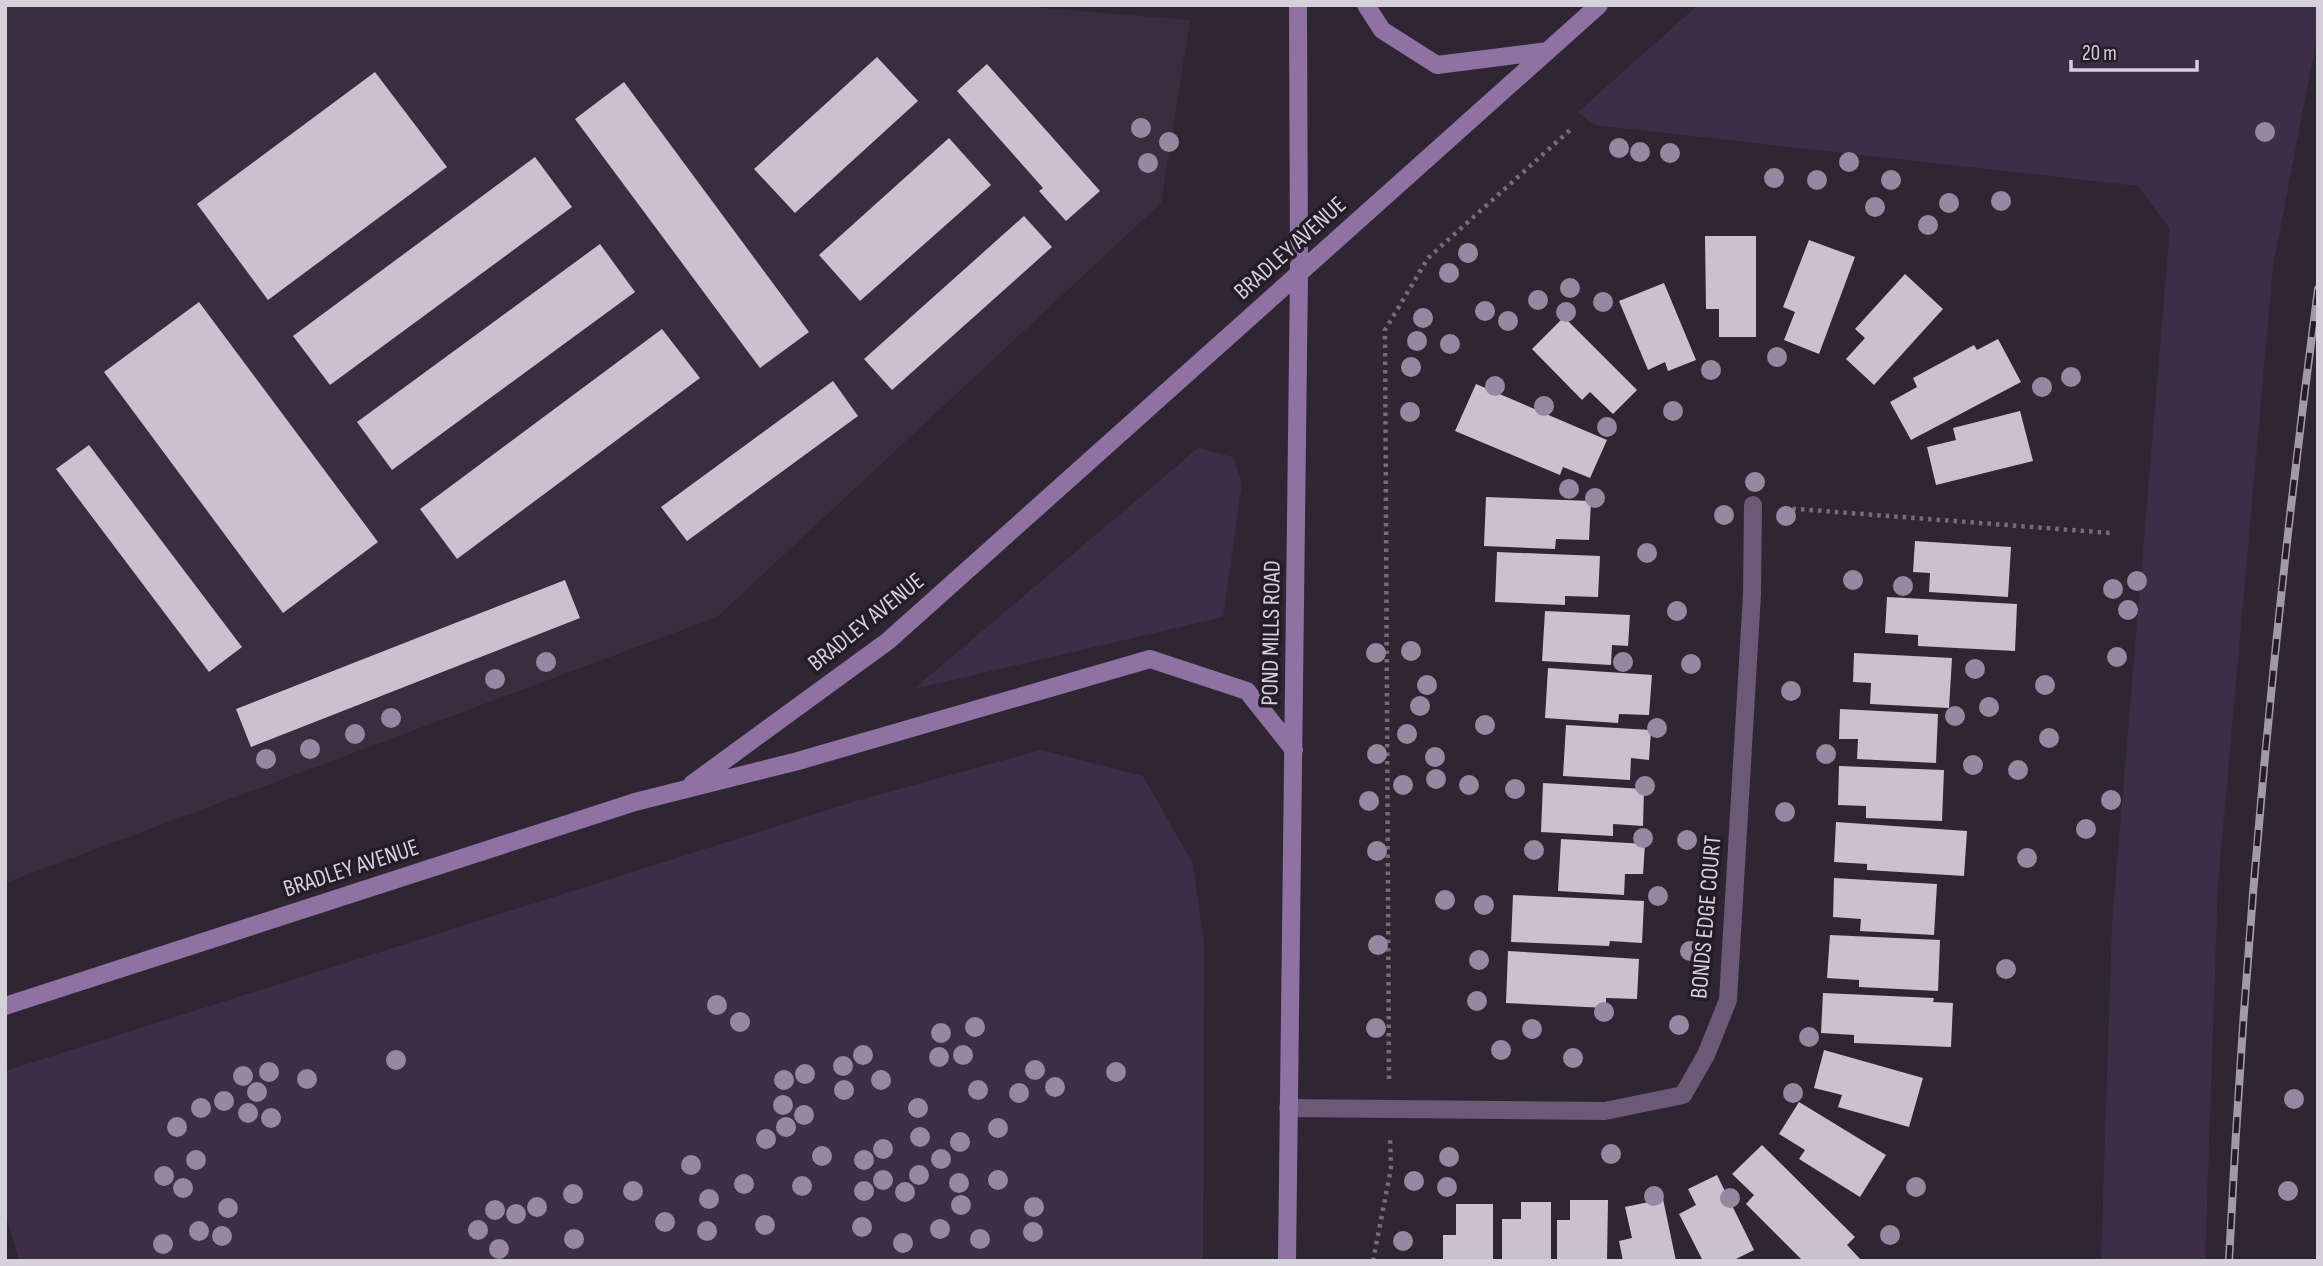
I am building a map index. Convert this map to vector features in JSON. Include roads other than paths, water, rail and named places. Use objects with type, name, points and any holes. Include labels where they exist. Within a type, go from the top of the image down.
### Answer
[{"type":"main road","name":"POND MILLS ROAD","points":[[1287,1261],[1299,273],[1297,5]]},
{"type":"main road","points":[[1366,5],[1382,30],[1437,65],[1548,51]]},
{"type":"main road","name":"BRADLEY AVENUE","points":[[5,1006],[635,802],[684,790],[888,641],[1599,5]]},
{"type":"main road","points":[[684,790],[798,761],[1150,659],[1247,691],[1294,750]]},
{"type":"street","name":"BONDS EDGE COURT","points":[[1288,1108],[1605,1111],[1682,1095],[1706,1055],[1728,1000],[1752,594],[1753,505]]},
{"type":"railway","points":[[2229,1261],[2263,774],[2288,531],[2318,289]]}]
